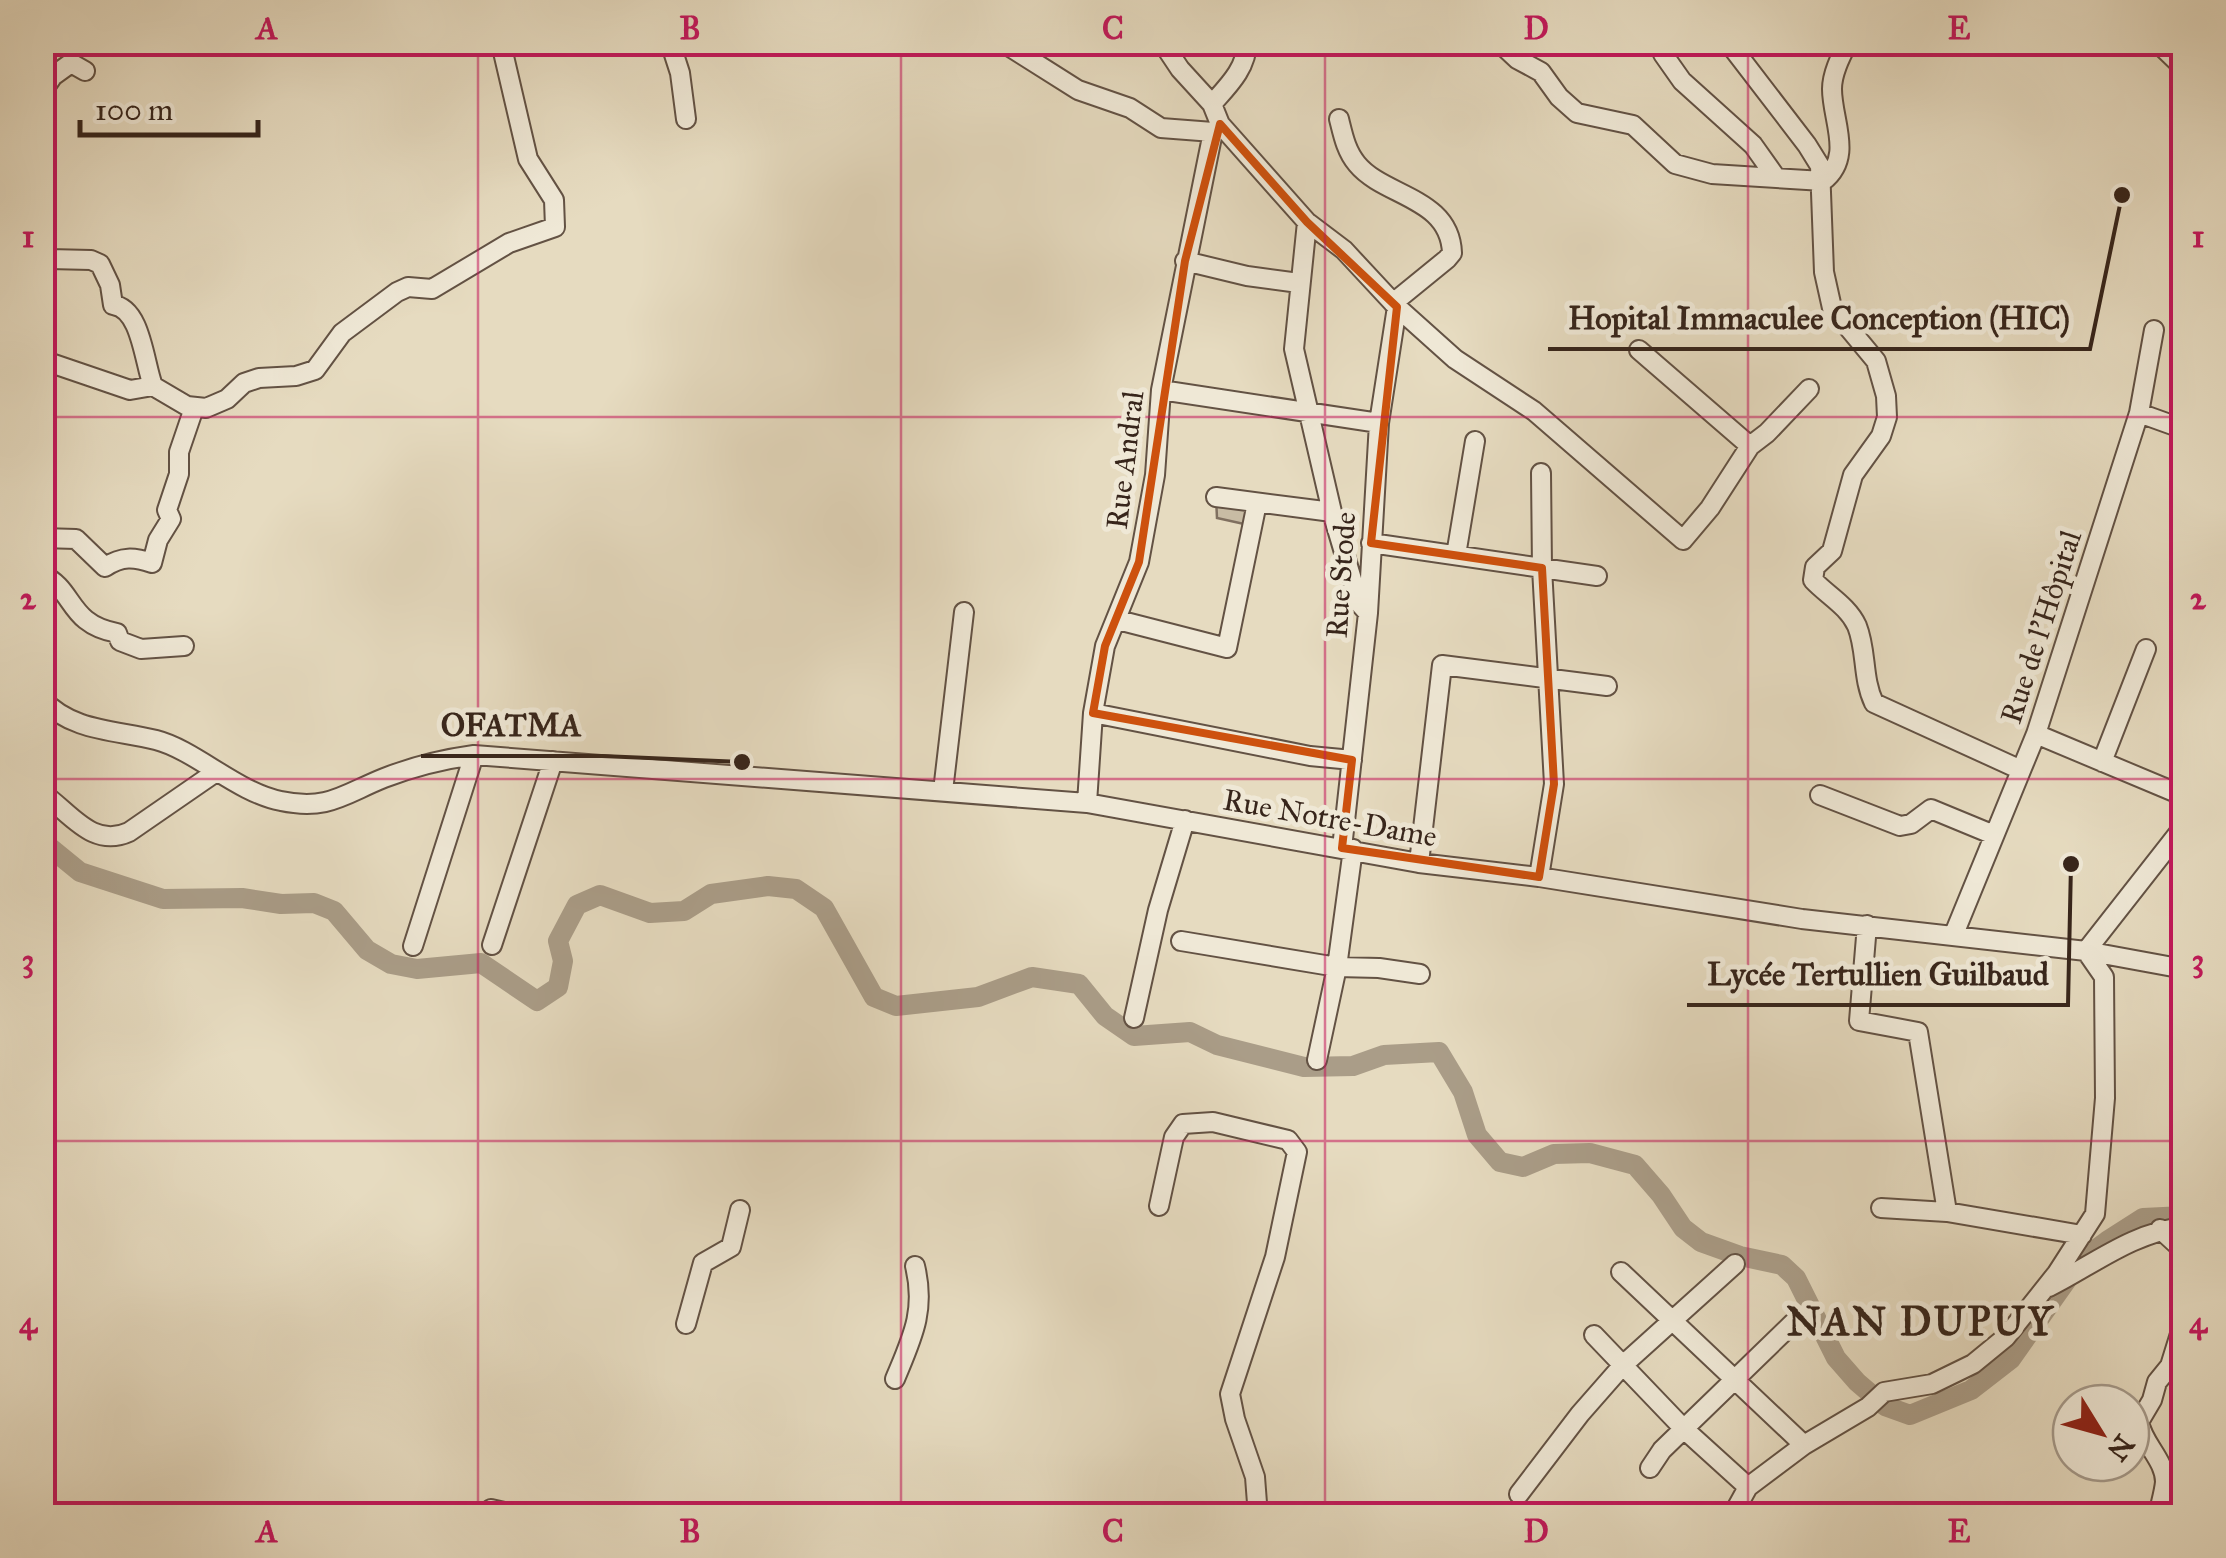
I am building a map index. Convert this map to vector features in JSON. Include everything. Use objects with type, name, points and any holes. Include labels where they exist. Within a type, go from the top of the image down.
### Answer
[{"type":"street","points":[[670,42],[680,73],[686,119]]},
{"type":"street","points":[[1002,42],[1078,90],[1130,108],[1161,128],[1217,128]]},
{"type":"street","points":[[1162,42],[1212,104],[1217,128],[1306,222],[1344,250],[1395,305],[1455,360],[1534,411],[1632,500],[1684,540],[1750,446],[1809,389]]},
{"type":"street","points":[[1212,104],[1236,78],[1247,42]]},
{"type":"street","points":[[1728,42],[1820,166],[1824,272],[1832,308],[1876,361],[1886,396],[1887,417],[1881,436],[1854,475],[1832,551],[1814,567],[1813,580],[1846,608],[1858,627],[1865,684],[1874,703],[2021,770]]},
{"type":"street","points":[[1500,44],[1541,72],[1577,113],[1633,125],[1675,164],[1712,174],[1823,181],[1840,162],[1832,88],[1848,42]]},
{"type":"street","points":[[2157,42],[2184,68]]},
{"type":"street","points":[[42,360],[130,390],[153,386],[194,408],[206,408],[259,378],[296,376],[315,370],[342,334],[397,292],[408,288],[432,289],[497,248],[555,226],[554,200],[528,159],[503,52]]},
{"type":"street","points":[[1662,54],[1682,81],[1753,145],[1775,176]]},
{"type":"street","points":[[42,92],[54,76],[71,64],[85,71]]},
{"type":"street","points":[[1339,119],[1345,144],[1358,166],[1412,196],[1442,222],[1452,243],[1452,253],[1395,305]]},
{"type":"street","name":"Rue Andral","points":[[1087,803],[1093,713],[1105,646],[1139,562],[1155,475],[1161,390],[1185,261],[1217,128]]},
{"type":"street","points":[[1306,222],[1294,349],[1332,512],[1358,603],[1368,612]]},
{"type":"street","points":[[42,248],[49,258],[92,260],[100,264],[110,284],[113,305],[122,306],[134,319],[153,386]]},
{"type":"street","points":[[1185,261],[1248,276],[1299,282]]},
{"type":"street","name":"Rue Stode","points":[[1317,1060],[1337,967],[1352,760],[1368,612],[1379,424],[1395,305]]},
{"type":"street","name":"Rue de l'Hôpital","points":[[1954,934],[2036,734],[2138,414],[2154,330]]},
{"type":"street","points":[[1639,350],[1750,446]]},
{"type":"street","points":[[1161,390],[1379,424]]},
{"type":"street","points":[[42,538],[76,539],[105,567],[118,559],[152,562],[158,540],[172,518],[166,510],[179,474],[179,452],[194,408]]},
{"type":"street","points":[[2138,414],[2178,427],[2184,433]]},
{"type":"street","points":[[1456,555],[1475,441]]},
{"type":"street","points":[[1539,877],[1554,784],[1541,473]]},
{"type":"street","points":[[1216,497],[1332,512]]},
{"type":"street","points":[[1118,620],[1227,648],[1257,502]]},
{"type":"street","points":[[1371,543],[1597,576]]},
{"type":"street","points":[[42,575],[55,581],[76,614],[117,633],[120,642],[140,648],[184,646]]},
{"type":"street","points":[[943,791],[964,612]]},
{"type":"street","points":[[2102,762],[2146,649]]},
{"type":"street","points":[[1419,864],[1442,665],[1606,686]]},
{"type":"street","name":"Rue Notre-Dame","points":[[42,699],[54,712],[86,726],[160,741],[279,801],[334,802],[384,778],[469,756],[1087,803],[1419,864],[1539,877],[1802,919],[2086,951],[2184,969]]},
{"type":"street","points":[[1093,713],[1310,756],[1352,760]]},
{"type":"street","points":[[2036,734],[2184,796]]},
{"type":"street","points":[[414,946],[469,756]]},
{"type":"street","points":[[492,945],[553,761]]},
{"type":"street","points":[[42,793],[97,836],[115,838],[216,772]]},
{"type":"street","points":[[1820,795],[1900,826],[1911,824],[1932,809],[1994,836]]},
{"type":"street","points":[[1134,1018],[1158,910],[1185,820]]},
{"type":"street","points":[[1732,1516],[1748,1487],[1884,1392],[1932,1384],[1973,1364],[2006,1337],[2082,1235],[2095,1214],[2105,1098],[2104,977],[2086,951],[2184,826]]},
{"type":"street","points":[[1867,925],[1859,1022],[1918,1032],[1947,1212]]},
{"type":"street","points":[[1181,942],[1337,967],[1420,974]]},
{"type":"street","points":[[1159,1206],[1174,1137],[1183,1124],[1224,1125],[1288,1140],[1296,1146],[1275,1257],[1230,1394],[1255,1477],[1258,1516]]},
{"type":"street","points":[[1881,1208],[1947,1212],[2082,1235]]},
{"type":"street","points":[[686,1324],[703,1263],[731,1247],[740,1210]]},
{"type":"street","points":[[2044,1290],[2111,1251],[2160,1230],[2184,1227]]},
{"type":"street","points":[[2160,1230],[2184,1251]]},
{"type":"street","points":[[1520,1494],[1580,1414],[1623,1365],[1734,1264]]},
{"type":"street","points":[[895,1379],[919,1315],[921,1290],[915,1266]]},
{"type":"street","points":[[1622,1272],[1804,1445]]},
{"type":"street","points":[[2158,1516],[2165,1484],[2163,1469],[2138,1422],[2170,1366],[2184,1321]]},
{"type":"street","points":[[1650,1468],[1662,1450],[1793,1323]]},
{"type":"street","points":[[1594,1335],[1684,1429],[1748,1487]]},
{"type":"street","points":[[491,1508],[522,1516]]},
{"type":"highlighted area","points":[[1220,124],[1307,222],[1397,307],[1371,543],[1542,568],[1554,784],[1539,877],[1342,848],[1352,760],[1093,713],[1105,646],[1139,562],[1185,261]]},
{"type":"shaded area","points":[[1216,497],[1257,503],[1253,526],[1217,518]]},
{"type":"waterway","points":[[42,841],[80,872],[163,899],[242,898],[281,904],[314,903],[334,911],[367,950],[391,964],[417,969],[481,963],[537,1001],[558,987],[563,961],[558,941],[577,905],[600,895],[650,913],[684,911],[711,894],[768,886],[796,889],[824,908],[874,997],[896,1006],[978,997],[1032,977],[1079,984],[1105,1016],[1134,1036],[1190,1032],[1217,1045],[1304,1067],[1353,1066],[1384,1055],[1439,1052],[1463,1092],[1477,1135],[1500,1162],[1523,1167],[1554,1154],[1590,1153],[1635,1165],[1683,1228],[1701,1242],[1782,1265],[1796,1278],[1836,1358],[1885,1406],[1910,1415],[1971,1390],[2011,1359],[2081,1260],[2107,1241],[2143,1218],[2184,1216]]},
{"type":"place","name":"Hopital Immaculee Conception (HIC)","points":[[2122,195]]},
{"type":"place","name":"OFATMA","points":[[742,762]]},
{"type":"place","name":"Lycée Tertullien Guilbaud","points":[[2071,864]]},
{"type":"district","name":"NAN DUPUY","points":[[1921,1321]]}]
